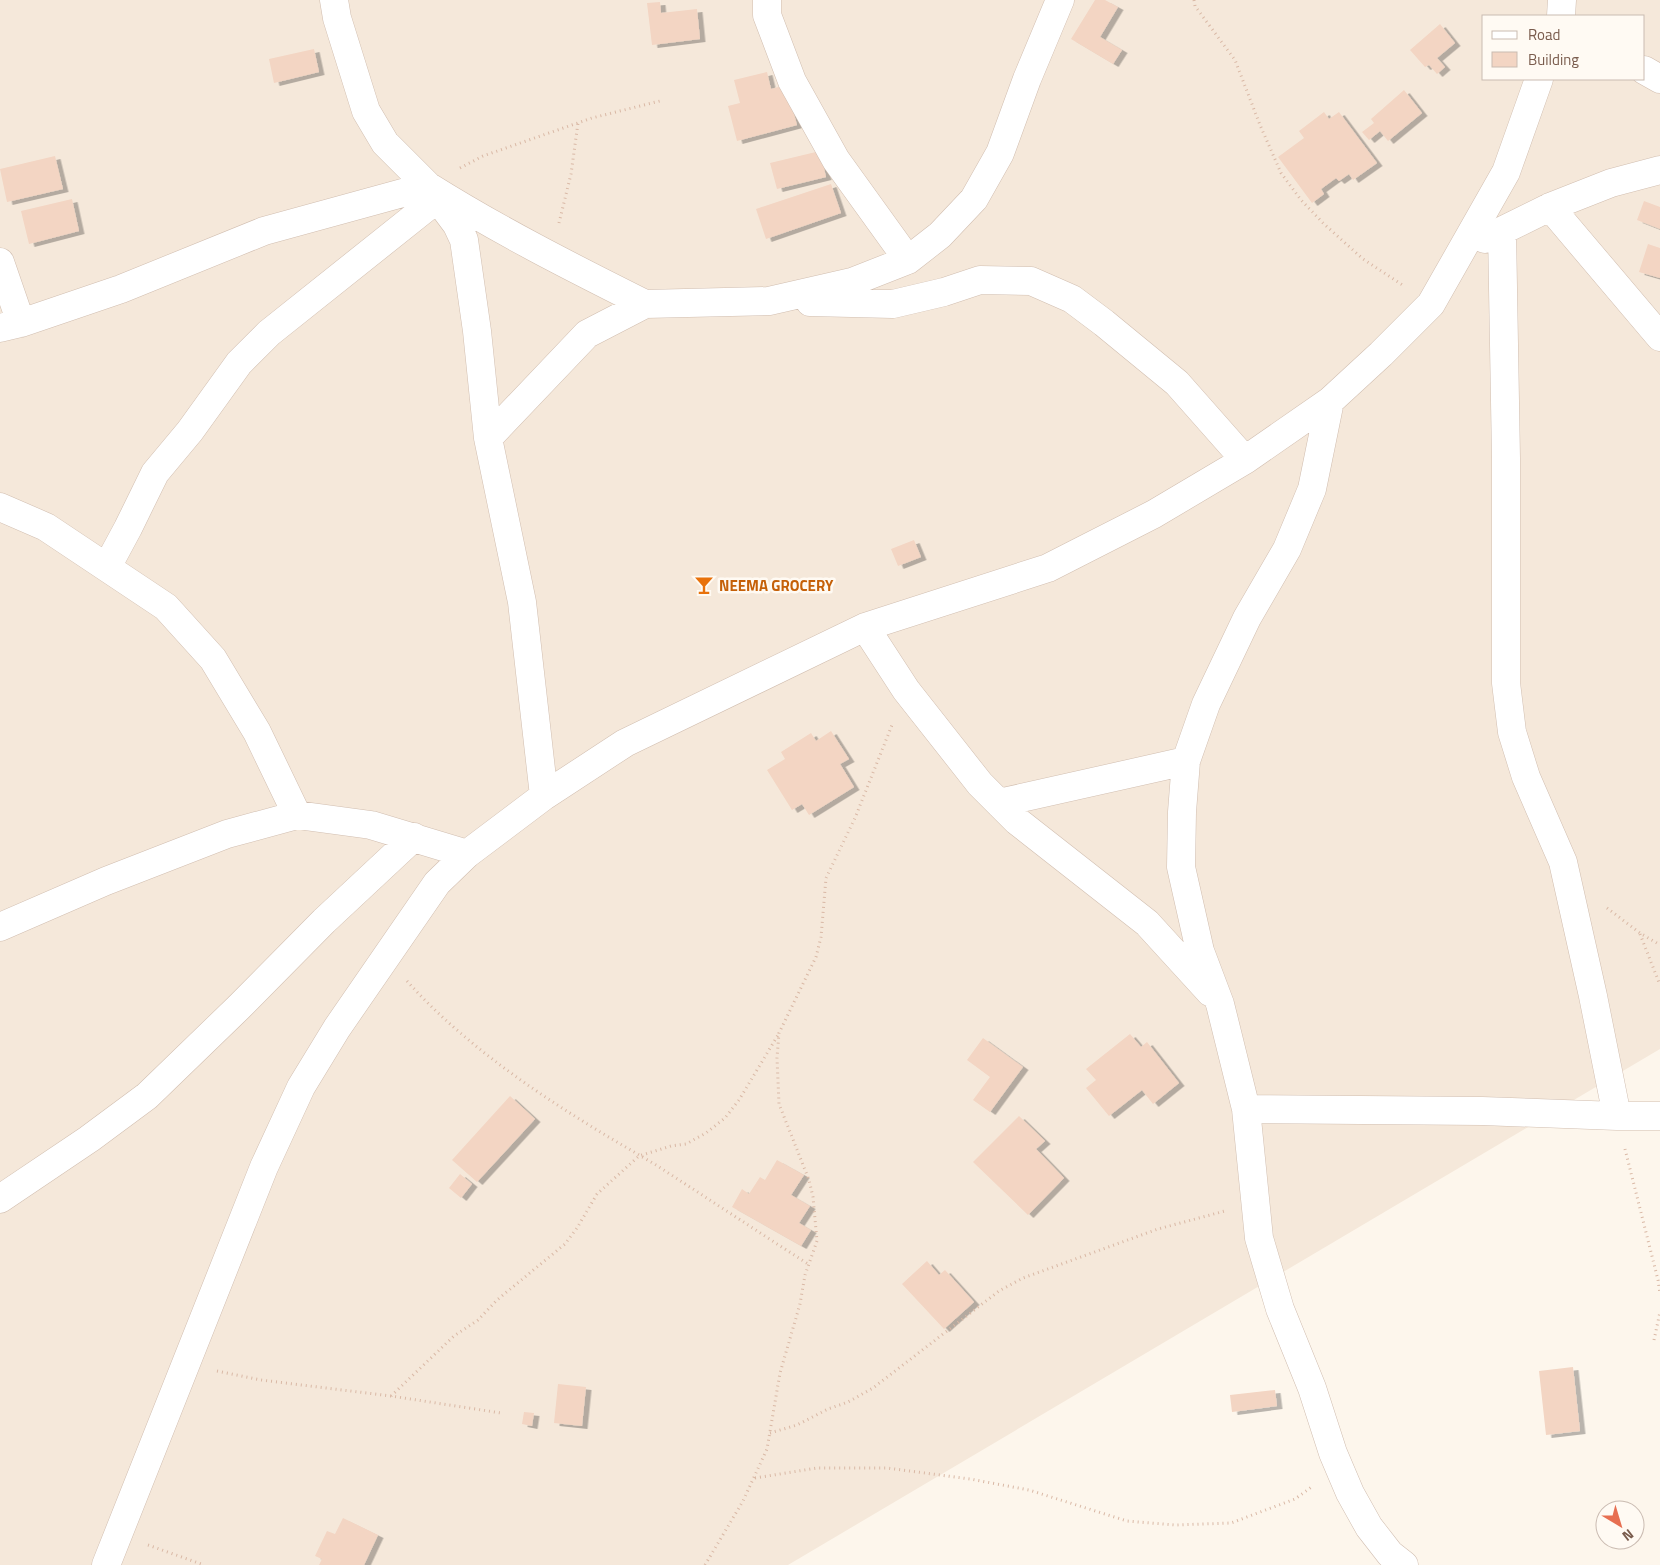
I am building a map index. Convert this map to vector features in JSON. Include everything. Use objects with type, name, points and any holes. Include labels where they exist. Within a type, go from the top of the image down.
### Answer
[{"type":"street","points":[[334,0],[337,18],[366,111],[385,143],[433,192],[457,225],[464,240],[477,331],[488,438],[522,602],[544,796]]},
{"type":"street","points":[[767,0],[767,15],[792,81],[836,160],[908,260]]},
{"type":"street","points":[[769,301],[852,282],[908,260],[940,235],[974,199],[1000,153],[1027,79],[1060,0]]},
{"type":"street","points":[[1561,15],[1562,0]]},
{"type":"street","points":[[1645,71],[1660,79]]},
{"type":"street","points":[[106,1565],[264,1167],[301,1087],[336,1028],[437,882],[466,854],[544,796],[625,743],[865,627],[1048,568],[1154,514],[1245,460],[1330,401],[1431,304],[1506,172],[1540,80]]},
{"type":"street","points":[[1462,250],[1550,207],[1612,183],[1660,170]]},
{"type":"street","points":[[107,567],[155,472],[190,431],[239,363],[269,333],[433,192]]},
{"type":"street","points":[[0,262],[10,325],[120,289],[264,231],[433,192],[550,256],[645,304]]},
{"type":"street","points":[[1550,207],[1660,337]]},
{"type":"street","points":[[1502,231],[1506,458],[1506,683],[1512,732],[1526,777],[1563,862],[1617,1116]]},
{"type":"street","points":[[488,438],[587,334],[645,304],[769,301],[893,304],[944,292],[980,280],[1031,281],[1072,299],[1177,383],[1245,460]]},
{"type":"street","points":[[1330,401],[1312,489],[1287,549],[1247,618],[1206,704],[1186,761],[1182,812],[1181,867],[1200,951],[1220,1004],[1246,1109],[1259,1238],[1280,1309],[1312,1388],[1333,1453],[1350,1493],[1369,1527],[1390,1554],[1404,1565]]},
{"type":"street","points":[[0,507],[46,527],[166,607],[213,659],[257,732],[297,815]]},
{"type":"street","points":[[865,627],[906,690],[980,784],[1017,821],[1147,923],[1220,1004]]},
{"type":"street","points":[[999,803],[1186,761]]},
{"type":"street","points":[[0,927],[106,880],[227,834],[297,815],[371,825],[466,854]]},
{"type":"street","points":[[0,1199],[147,1096],[324,921],[414,837]]},
{"type":"street","points":[[1246,1109],[1482,1111],[1660,1116]]},
{"type":"path","points":[[1194,0],[1195,6],[1235,60],[1281,173],[1301,200],[1363,260],[1431,304]]},
{"type":"path","points":[[433,192],[483,156],[592,118],[660,101]]},
{"type":"path","points":[[550,256],[571,174],[578,124]]},
{"type":"path","points":[[391,1396],[454,1336],[478,1320],[497,1300],[565,1244],[597,1194],[639,1156],[671,1146],[686,1144],[706,1133],[725,1118],[739,1100],[780,1033],[816,957],[821,937],[826,878],[855,818],[906,690]]},
{"type":"path","points":[[1606,907],[1640,933],[1660,945]]},
{"type":"path","points":[[1640,933],[1660,985]]},
{"type":"path","points":[[385,956],[425,1001],[462,1035],[512,1072],[580,1120],[808,1264]]},
{"type":"path","points":[[705,1565],[743,1501],[767,1449],[780,1373],[800,1304],[804,1275],[816,1241],[809,1180],[778,1104],[777,1058],[780,1033]]},
{"type":"path","points":[[1617,1116],[1660,1294]]},
{"type":"path","points":[[770,1432],[797,1426],[828,1409],[848,1402],[874,1388],[999,1291],[1022,1278],[1158,1229],[1256,1203]]},
{"type":"path","points":[[1654,1340],[1660,1312]]},
{"type":"path","points":[[186,1365],[262,1380],[391,1396],[501,1413]]},
{"type":"path","points":[[754,1478],[817,1468],[887,1468],[970,1479],[1029,1490],[1127,1521],[1200,1525],[1231,1522],[1269,1509],[1294,1499],[1340,1469]]},
{"type":"path","points":[[118,1534],[204,1565]]},
{"type":"shaded area","points":[[0,0],[1660,0],[1660,1049],[788,1565],[0,1565]]},
{"type":"building","points":[[1095,0],[1105,0],[1118,7],[1100,37],[1122,50],[1113,64],[1071,39]]},
{"type":"building","points":[[660,2],[661,13],[697,9],[700,39],[652,45],[647,3]]},
{"type":"building","points":[[1440,24],[1455,43],[1437,58],[1445,67],[1437,74],[1429,65],[1425,67],[1410,50]]},
{"type":"building","points":[[314,49],[319,72],[274,83],[269,59]]},
{"type":"building","points":[[767,72],[771,89],[786,85],[797,125],[737,141],[728,106],[740,103],[734,80]]},
{"type":"building","points":[[1404,90],[1422,113],[1388,141],[1380,131],[1369,140],[1362,132],[1374,123],[1371,119]]},
{"type":"building","points":[[1324,112],[1329,119],[1339,112],[1377,163],[1353,180],[1349,174],[1339,181],[1336,178],[1321,189],[1324,194],[1312,203],[1278,157],[1304,138],[1299,131]]},
{"type":"building","points":[[820,151],[826,177],[777,189],[770,163]]},
{"type":"building","points":[[55,156],[63,189],[7,202],[0,169]]},
{"type":"building","points":[[831,184],[841,213],[766,239],[756,209]]},
{"type":"building","points":[[72,199],[79,231],[29,244],[21,211]]},
{"type":"building","points":[[1644,201],[1660,207],[1660,229],[1637,220]]},
{"type":"building","points":[[1648,244],[1660,248],[1660,278],[1639,272]]},
{"type":"building","points":[[914,540],[921,557],[898,566],[891,549]]},
{"type":"building","points":[[831,731],[849,759],[840,764],[854,787],[809,815],[802,804],[792,810],[767,770],[785,759],[781,752],[811,733],[816,741]]},
{"type":"building","points":[[1130,1034],[1141,1047],[1147,1042],[1179,1083],[1153,1104],[1142,1090],[1109,1116],[1086,1088],[1096,1080],[1086,1069]]},
{"type":"building","points":[[983,1038],[1023,1067],[990,1112],[973,1100],[990,1077],[967,1060]]},
{"type":"building","points":[[510,1096],[535,1119],[477,1182],[452,1160]]},
{"type":"building","points":[[1019,1116],[1045,1141],[1036,1149],[1064,1178],[1028,1215],[973,1162]]},
{"type":"building","points":[[777,1160],[804,1175],[791,1195],[810,1206],[799,1223],[811,1230],[801,1246],[732,1207],[742,1189],[749,1194],[760,1177],[765,1180]]},
{"type":"building","points":[[460,1174],[472,1184],[461,1198],[449,1188]]},
{"type":"building","points":[[927,1261],[939,1275],[945,1270],[974,1302],[944,1329],[902,1284]]},
{"type":"building","points":[[1573,1367],[1580,1431],[1546,1435],[1539,1371]]},
{"type":"building","points":[[558,1384],[586,1387],[582,1426],[554,1423]]},
{"type":"building","points":[[1275,1390],[1277,1406],[1232,1412],[1230,1395]]},
{"type":"building","points":[[524,1412],[534,1413],[532,1426],[522,1424]]},
{"type":"building","points":[[343,1518],[378,1535],[364,1565],[319,1565],[322,1559],[315,1556],[327,1531],[335,1534]]},
{"type":"place","name":"NEEMA GROCERY","points":[[704,585]]}]
